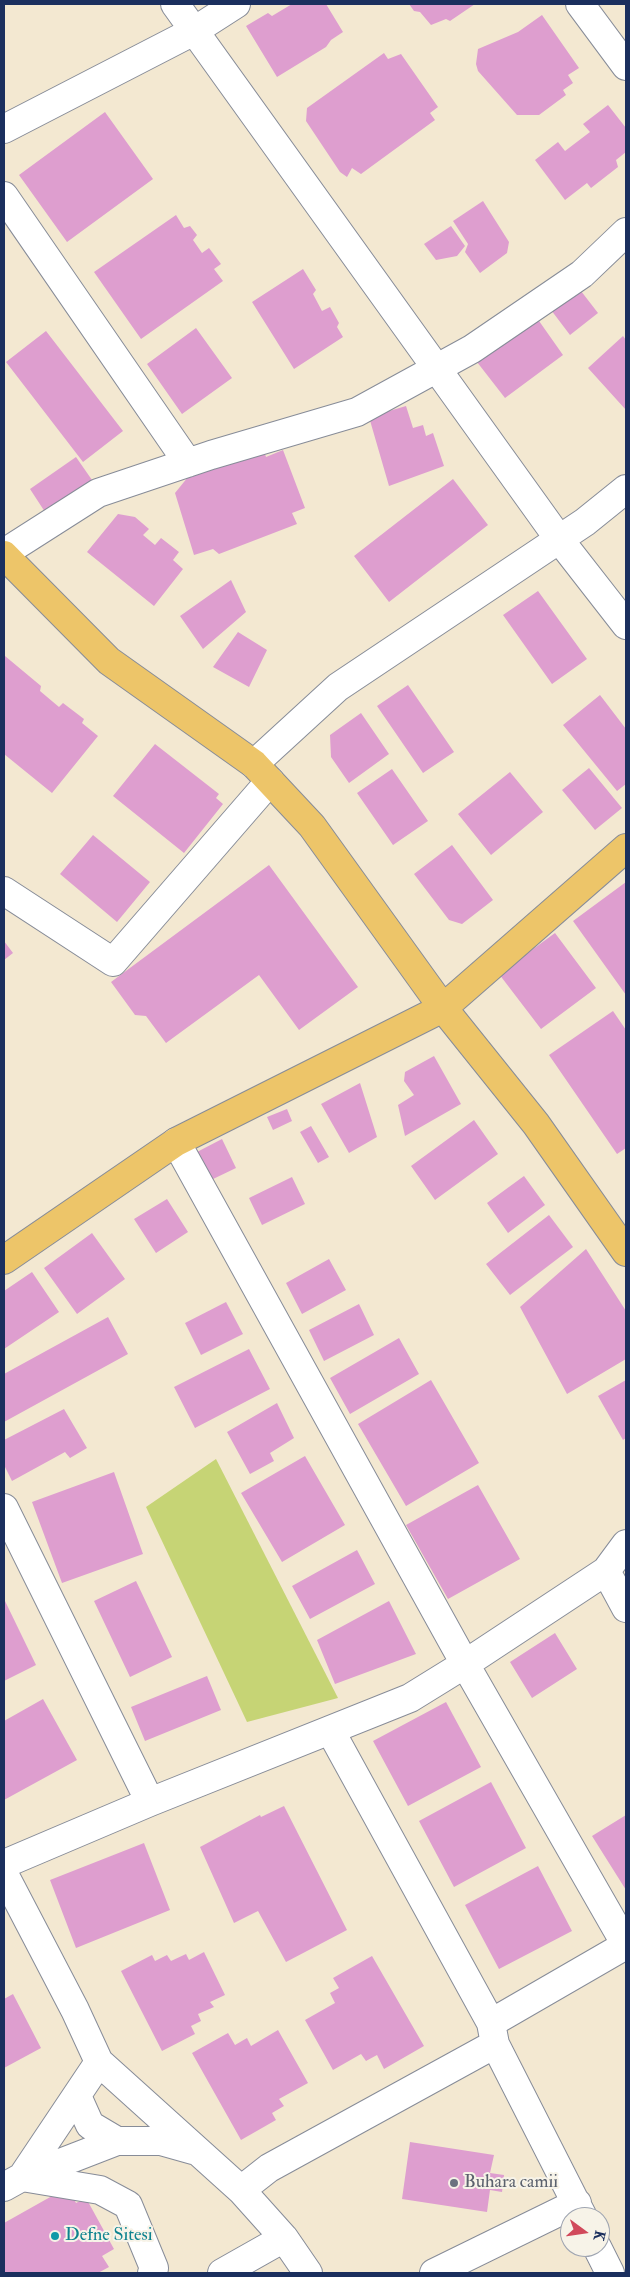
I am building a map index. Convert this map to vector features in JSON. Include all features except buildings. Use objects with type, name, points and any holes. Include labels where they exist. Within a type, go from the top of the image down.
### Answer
[{"type":"main road","points":[[4,554],[109,661],[262,772],[312,826],[444,1008],[536,1124],[626,1252]]},
{"type":"main road","points":[[4,1260],[176,1142],[444,1008],[626,848]]},
{"type":"street","points":[[175,4],[559,539],[626,625]]},
{"type":"street","points":[[4,129],[194,31],[236,4]]},
{"type":"street","points":[[580,4],[626,66]]},
{"type":"street","points":[[4,196],[188,463]]},
{"type":"street","points":[[4,554],[98,492],[357,412],[472,349],[582,274],[626,232]]},
{"type":"street","points":[[4,891],[113,962],[262,772],[338,687],[559,539],[626,489]]},
{"type":"street","points":[[176,1142],[466,1664],[626,1945],[493,2033],[269,2168],[241,2190]]},
{"type":"street","points":[[4,1508],[150,1802]]},
{"type":"street","points":[[4,1864],[150,1802],[410,1698],[466,1664],[606,1571],[626,1544]]},
{"type":"street","points":[[606,1571],[626,1608]]},
{"type":"street","points":[[330,1730],[493,2033],[579,2207]]},
{"type":"street","points":[[4,1874],[75,2010],[99,2062],[241,2190],[284,2238],[308,2273]]},
{"type":"street","points":[[13,2182],[77,2096],[99,2062]]},
{"type":"street","points":[[77,2096],[90,2125],[117,2141]]},
{"type":"street","points":[[13,2182],[117,2141],[161,2141],[198,2152]]},
{"type":"street","points":[[13,2182],[100,2190],[128,2205],[154,2268],[152,2273]]},
{"type":"street","points":[[434,2273],[560,2219]]},
{"type":"street","points":[[222,2273],[284,2238]]},
{"type":"street","points":[[602,2257],[610,2273]]},
{"type":"green space","points":[[216,1459],[338,1698],[247,1722],[146,1507]]},
{"type":"place","name":"Buhara camii","points":[[454,2183]]},
{"type":"place","name":"Defne Sitesi","points":[[55,2236]]}]
